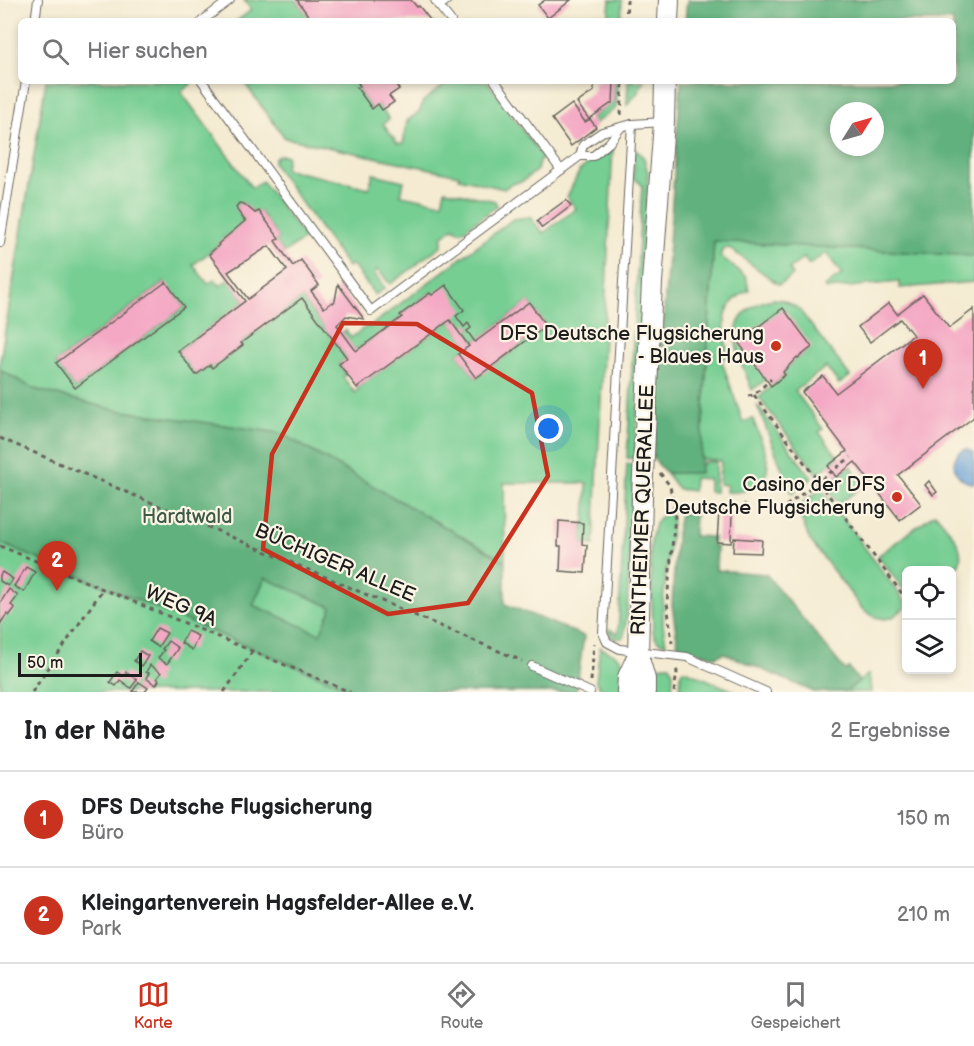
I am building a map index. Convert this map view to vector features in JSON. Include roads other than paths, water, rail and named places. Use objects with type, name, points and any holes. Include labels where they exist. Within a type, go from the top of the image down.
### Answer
[{"type":"street","points":[[668,18],[669,0]]},
{"type":"street","name":"RINTHEIMER QUERALLEE","points":[[645,692],[645,679],[638,653],[642,497],[651,294],[665,84]]},
{"type":"street","name":"RINTHEIMER QUERALLEE","points":[[627,692],[628,678],[638,653]]},
{"type":"lane","points":[[35,18],[38,0]]},
{"type":"lane","points":[[206,18],[230,0]]},
{"type":"lane","points":[[447,0],[437,3],[449,18]]},
{"type":"lane","points":[[0,243],[26,84]]},
{"type":"lane","points":[[204,84],[371,311],[580,156],[593,156],[609,143],[621,127]]},
{"type":"lane","points":[[497,84],[561,170]]},
{"type":"lane","points":[[580,156],[583,145],[602,132],[632,124],[664,122]]},
{"type":"lane","points":[[632,124],[603,633],[610,645],[638,653]]},
{"type":"lane","name":"RINTHEIMER QUERALLEE","points":[[638,653],[687,657],[766,692]]},
{"type":"lane","points":[[532,666],[590,692]]},
{"type":"water","points":[[966,449],[974,453],[974,483],[962,479],[955,469],[955,458]]},
{"type":"place","name":"DFS Deutsche Flugsicherung - Blaues Haus","points":[[776,346]]},
{"type":"place","name":"DFS Deutsche Flugsicherung","points":[[923,389]]},
{"type":"place","name":"Casino der DFS Deutsche Flugsicherung","points":[[897,497]]},
{"type":"place","name":"Kleingartenverein Hagsfelder-Allee e.V.","points":[[57,591]]},
{"type":"park label","name":"Hardtwald","points":[[187,517]]}]
